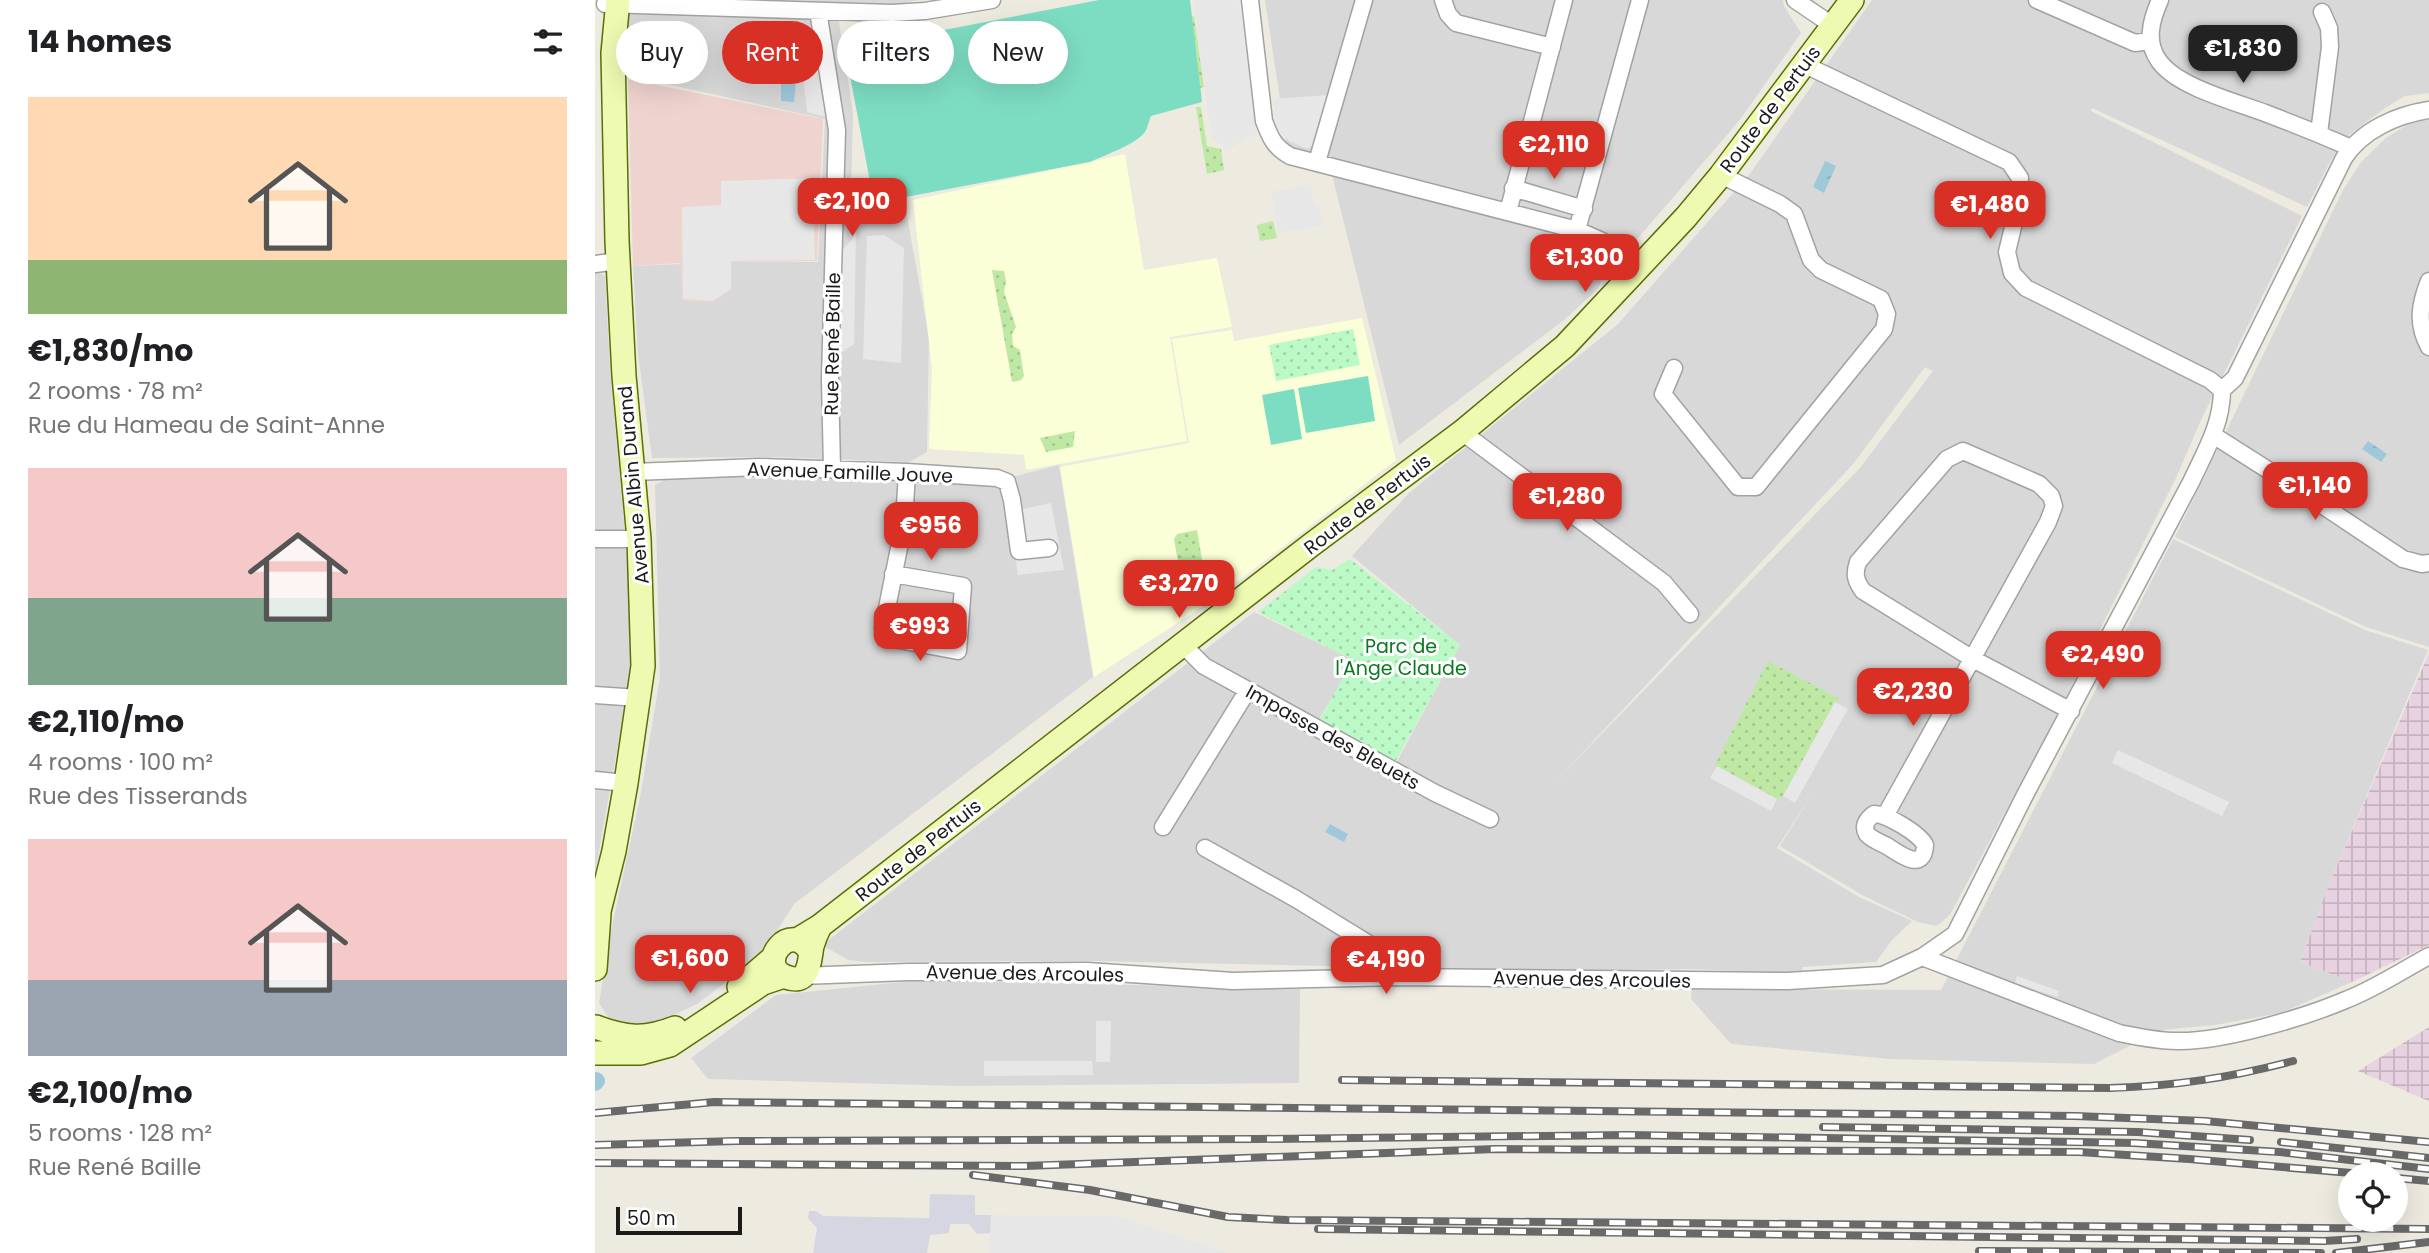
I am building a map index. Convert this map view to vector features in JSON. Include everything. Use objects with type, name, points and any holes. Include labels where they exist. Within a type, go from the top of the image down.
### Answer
[{"type":"main road","name":"Avenue Albin Durand","points":[[595,969],[596,918],[626,783],[643,666],[634,472],[624,376],[606,263],[604,53],[612,2]]},
{"type":"main road","name":"Route de Pertuis","points":[[786,970],[775,951],[784,942],[807,949],[820,926],[1462,432],[1565,346],[1686,217],[1721,175],[1844,8]]},
{"type":"main road","points":[[595,1029],[628,1037],[649,1036],[669,1030],[691,1020],[733,993],[786,970],[810,967],[807,949]]},
{"type":"main road","points":[[595,1053],[641,1053],[670,1045],[786,970]]},
{"type":"street","points":[[612,2],[892,13],[992,0]]},
{"type":"street","points":[[1249,0],[1265,121],[1270,137],[1278,149],[1290,156],[1577,230],[1602,242],[1635,272]]},
{"type":"street","points":[[1317,162],[1364,0]]},
{"type":"street","points":[[1443,0],[1448,14],[1457,23],[1552,47]]},
{"type":"street","points":[[1507,212],[1564,0]]},
{"type":"street","points":[[1577,230],[1640,0]]},
{"type":"street","points":[[1795,0],[1844,8]]},
{"type":"street","points":[[2037,0],[2071,7],[2135,43],[2150,41]]},
{"type":"street","points":[[2160,0],[2153,17],[2150,41],[2159,62],[2172,74],[2194,86],[2319,133],[2351,148]]},
{"type":"street","name":"Rue René Baille","points":[[818,11],[837,130],[830,379],[832,468]]},
{"type":"street","points":[[2319,133],[2330,47],[2329,28],[2322,12]]},
{"type":"street","points":[[1803,64],[2009,162],[2020,178],[2019,202],[2007,252],[2012,273],[2026,288],[2210,380],[2222,390],[2235,378],[2351,148],[2383,125],[2407,114],[2429,110]]},
{"type":"street","points":[[1674,368],[1663,394],[1738,487],[1756,487],[1884,329],[1887,314],[1881,299],[1821,270],[1811,260],[1794,214],[1780,204],[1721,175]]},
{"type":"street","points":[[1513,188],[1584,209]]},
{"type":"street","points":[[2429,281],[2420,306],[2422,334],[2429,346]]},
{"type":"street","name":"Avenue des Arcoules","points":[[786,970],[838,975],[1087,971],[1233,981],[1398,977],[1788,981],[1883,975],[1922,957],[1955,934],[2025,796],[2158,547],[2213,435],[2222,409],[2222,390]]},
{"type":"street","points":[[1462,432],[1664,583],[1690,614]]},
{"type":"street","points":[[2213,435],[2403,559],[2429,563]]},
{"type":"street","points":[[1885,816],[1973,659],[2048,522],[2054,506],[2051,496],[2039,484],[1963,452],[1947,459],[1858,562],[1855,574],[1857,583],[1863,591],[1973,659],[2071,711]]},
{"type":"street","name":"Avenue Famille Jouve","points":[[634,472],[759,467],[832,468],[997,478],[1007,482],[1019,551],[1049,548]]},
{"type":"street","points":[[893,574],[963,586],[958,651],[888,638],[883,628],[893,574],[904,523],[907,472]]},
{"type":"street","points":[[595,539],[639,539]]},
{"type":"street","name":"Impasse des Bleuets","points":[[1183,645],[1205,666],[1436,793],[1490,819]]},
{"type":"street","points":[[1163,827],[1248,690]]},
{"type":"street","points":[[595,695],[639,698]]},
{"type":"street","points":[[595,780],[626,783]]},
{"type":"street","points":[[1205,848],[1296,899],[1400,963],[1398,977]]},
{"type":"street","points":[[807,949],[838,975]]},
{"type":"street","points":[[1922,957],[2119,1033],[2148,1040],[2179,1042],[2270,1025],[2349,999],[2429,956]]},
{"type":"shaded area","points":[[789,0],[919,0],[897,4]]},
{"type":"shaded area","points":[[1193,0],[1239,0],[1249,62],[1256,134],[1227,150],[1213,138]]},
{"type":"shaded area","points":[[1265,0],[1783,0],[1801,33],[1739,121],[1632,245],[1606,266],[1598,289],[1564,320],[1399,445],[1332,175],[1289,160]]},
{"type":"shaded area","points":[[1872,0],[2429,0],[2429,93],[2405,96],[2348,136],[2331,160],[2307,207],[2092,108],[2091,111],[2302,216],[2201,420],[2176,478],[2055,719],[1951,913],[1936,926],[1918,922],[1862,895],[1780,846],[1812,794],[1777,848],[1859,897],[1912,921],[1892,940],[1876,962],[1802,967],[1802,974],[1691,969],[1558,971],[1094,961],[865,962],[848,960],[822,945],[1254,612],[1354,660],[1318,721],[1396,763],[1460,645],[1352,556],[1409,493],[1618,324],[1749,175]],"holes":[[[1925,367],[1933,371],[1860,468],[1556,781],[1854,463]]]},
{"type":"shaded area","points":[[625,13],[838,16],[837,84],[849,84],[853,113],[851,193],[872,206],[904,200],[929,337],[927,452],[909,462],[777,457],[652,458],[638,354],[633,266],[818,262],[825,119],[667,84],[708,84],[708,21],[625,21]]},
{"type":"shaded area","points":[[628,84],[652,84],[823,119],[817,261],[731,262],[731,290],[713,302],[683,301],[680,263],[633,266]]},
{"type":"shaded area","points":[[804,84],[822,84],[826,117],[807,112]]},
{"type":"shaded area","points":[[1328,95],[1320,140],[1307,149],[1289,141],[1276,128],[1273,99]]},
{"type":"shaded area","points":[[2429,120],[2429,647],[2366,627],[2175,537],[2343,190],[2361,162],[2386,138],[2410,123]]},
{"type":"shaded area","points":[[1125,154],[1144,270],[1217,258],[1232,327],[1170,337],[1187,441],[1026,470],[1024,455],[929,449],[932,369],[913,200]]},
{"type":"shaded area","points":[[818,178],[815,260],[731,261],[731,289],[713,301],[683,299],[682,207],[721,205],[721,181]]},
{"type":"shaded area","points":[[1311,184],[1314,205],[1320,205],[1322,226],[1278,233],[1271,192]]},
{"type":"shaded area","points":[[856,234],[854,344],[835,357],[839,254]]},
{"type":"shaded area","points":[[884,235],[904,248],[901,363],[863,359],[867,236]]},
{"type":"shaded area","points":[[595,270],[605,276],[610,369],[628,567],[630,657],[629,684],[595,873]]},
{"type":"shaded area","points":[[1362,318],[1396,460],[1216,598],[1094,677],[1060,467],[1189,443],[1172,339],[1232,330],[1234,341]]},
{"type":"shaded area","points":[[1059,465],[1093,677],[794,904],[761,956],[697,1004],[659,1022],[620,1024],[608,1017],[599,1003],[612,926],[640,798],[660,677],[655,485],[668,478],[761,472],[989,483]]},
{"type":"shaded area","points":[[1051,503],[1064,570],[1018,575],[1008,512]]},
{"type":"shaded area","points":[[2173,539],[2365,630],[2428,650],[2330,882],[2300,962],[2352,982],[2281,1013],[2215,1025],[2161,1030],[2094,1064],[1890,1059],[1731,1044],[1691,999],[1692,989],[1941,990]]},
{"type":"shaded area","points":[[2429,653],[2429,945],[2352,982],[2300,962],[2330,882]]},
{"type":"shaded area","points":[[1835,702],[1848,709],[1795,803],[1783,796]]},
{"type":"shaded area","points":[[2118,750],[2229,802],[2222,816],[2112,763]]},
{"type":"shaded area","points":[[1717,766],[1777,799],[1771,811],[1710,778]]},
{"type":"shaded area","points":[[2017,976],[2059,991],[2057,997],[2015,983]]},
{"type":"shaded area","points":[[922,980],[1300,989],[1299,1083],[959,1086],[708,1079],[691,1058],[776,995]]},
{"type":"shaded area","points":[[1096,1021],[1111,1021],[1110,1062],[1096,1062]]},
{"type":"shaded area","points":[[2429,1027],[2429,1101],[2358,1071]]},
{"type":"shaded area","points":[[984,1061],[1092,1061],[1093,1075],[984,1076]]},
{"type":"shaded area","points":[[930,1194],[975,1195],[975,1215],[991,1215],[990,1233],[977,1234],[969,1224],[950,1224],[949,1233],[930,1235],[927,1253],[813,1253],[817,1228],[808,1218],[809,1211],[816,1211],[823,1216],[929,1218]]},
{"type":"shaded area","points":[[991,1215],[1118,1216],[1229,1253],[989,1253]]},
{"type":"green space","points":[[1099,0],[1190,0],[1202,102],[1151,116],[1140,137],[1090,162],[874,203],[852,84],[954,84],[954,28],[968,25],[968,84],[1068,84],[1068,21],[990,21]]},
{"type":"green space","points":[[1194,16],[1204,87],[1200,88],[1186,18]]},
{"type":"green space","points":[[1196,107],[1201,107],[1207,146],[1221,149],[1224,170],[1207,174]]},
{"type":"green space","points":[[1273,221],[1277,238],[1260,241],[1257,225]]},
{"type":"green space","points":[[992,270],[1004,271],[1004,292],[1016,327],[1012,334],[1013,346],[1020,350],[1024,376],[1021,380],[1012,382]]},
{"type":"green space","points":[[1353,329],[1360,365],[1276,381],[1269,345]]},
{"type":"green space","points":[[1368,376],[1375,421],[1306,433],[1298,388]]},
{"type":"green space","points":[[1294,389],[1302,439],[1271,445],[1262,395]]},
{"type":"green space","points":[[1075,431],[1073,447],[1046,452],[1040,438]]},
{"type":"green space","points":[[1197,530],[1207,589],[1184,596],[1174,539],[1177,534]]},
{"type":"green space","name":"Parc de l'Ange Claude","points":[[1350,559],[1460,645],[1395,762],[1319,721],[1353,660],[1258,612],[1316,567],[1332,570]]},
{"type":"green space","points":[[1768,661],[1840,699],[1835,702],[1783,796],[1777,799],[1715,765]]},
{"type":"water","points":[[781,84],[796,84],[794,102],[781,101]]},
{"type":"water","points":[[1825,161],[1836,166],[1824,193],[1813,187]]},
{"type":"water","points":[[2368,441],[2387,454],[2381,462],[2362,449]]},
{"type":"water","points":[[1330,824],[1348,834],[1344,842],[1325,832]]},
{"type":"railway","points":[[1342,1080],[2110,1088],[2202,1080],[2293,1061]]},
{"type":"railway","points":[[595,1113],[714,1102],[2075,1116],[2205,1121],[2429,1142]]},
{"type":"railway","points":[[1823,1127],[2138,1132],[2250,1140]]},
{"type":"railway","points":[[595,1145],[736,1141],[1629,1135],[2135,1143],[2280,1152],[2429,1169]]},
{"type":"railway","points":[[2281,1142],[2429,1158]]},
{"type":"railway","points":[[595,1163],[1025,1166],[1496,1149],[2079,1152],[2338,1172]]},
{"type":"railway","points":[[973,1175],[1090,1190],[1228,1217],[1287,1220],[2429,1229]]},
{"type":"railway","points":[[2408,1179],[2429,1181]]},
{"type":"railway","points":[[1318,1229],[2324,1241],[2357,1239]]},
{"type":"railway","points":[[2336,1253],[2429,1242]]},
{"type":"railway","points":[[1979,1251],[2321,1253]]}]
